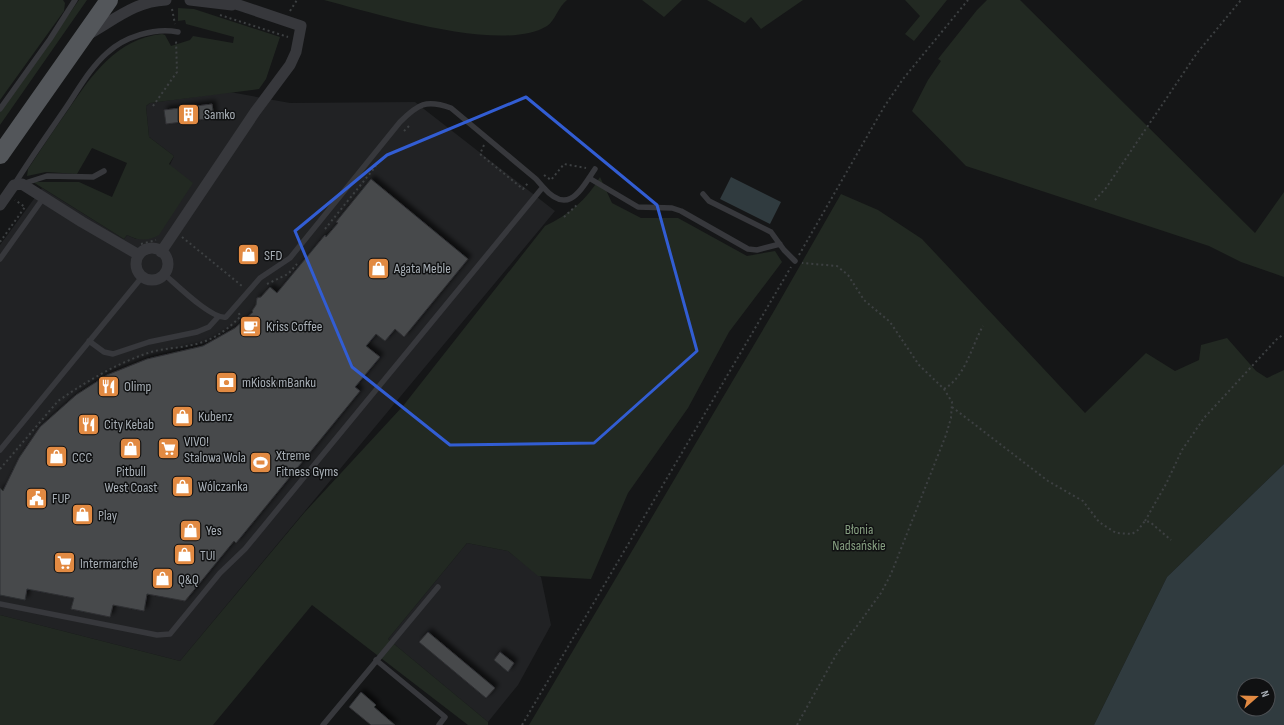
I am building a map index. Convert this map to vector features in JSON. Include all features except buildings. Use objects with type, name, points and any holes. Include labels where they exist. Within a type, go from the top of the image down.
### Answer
[{"type":"main road","points":[[0,155],[109,0]]},
{"type":"street","points":[[190,0],[239,3]]},
{"type":"street","points":[[161,252],[255,112],[290,65],[296,52],[301,26],[239,3],[224,0]]},
{"type":"street","points":[[83,37],[129,10],[154,1],[169,2]]},
{"type":"street","points":[[0,205],[18,184],[44,196],[82,222],[139,255]]},
{"type":"street","points":[[152,248],[161,252],[167,260],[167,267],[164,274],[154,280],[142,277],[136,266],[139,255],[147,249],[152,248]]},
{"type":"lane","points":[[0,109],[50,40],[76,0]]},
{"type":"lane","points":[[18,184],[82,82],[108,52],[124,42],[140,35],[166,29],[178,32]]},
{"type":"lane","points":[[164,274],[218,317],[226,317],[260,278],[290,258],[400,122],[413,109],[420,105],[437,103],[451,108],[534,177],[555,198],[562,201],[566,201],[576,194],[594,170]]},
{"type":"lane","points":[[18,184],[47,176],[93,177],[104,171]]},
{"type":"lane","points":[[589,178],[638,207],[672,208],[681,211],[748,249],[757,250],[780,244]]},
{"type":"lane","points":[[0,604],[157,635],[170,634],[220,573],[245,548],[543,187]]},
{"type":"lane","points":[[703,194],[710,201],[771,232],[795,261]]},
{"type":"lane","points":[[0,259],[44,196]]},
{"type":"lane","points":[[0,450],[142,277]]},
{"type":"lane","points":[[89,341],[104,352],[113,354],[149,342],[197,332],[209,327],[218,317]]},
{"type":"lane","points":[[322,725],[438,587]]},
{"type":"lane","points":[[376,660],[445,717],[439,725]]},
{"type":"path","points":[[522,725],[795,261],[884,106],[903,79],[968,0]]},
{"type":"path","points":[[1095,200],[1106,188],[1197,53],[1241,0]]},
{"type":"path","points":[[153,106],[178,72],[175,47],[178,32],[169,2]]},
{"type":"path","points":[[215,14],[269,29],[298,40]]},
{"type":"path","points":[[403,132],[412,122]]},
{"type":"path","points":[[479,141],[485,146],[480,154],[523,189],[540,171],[551,180],[564,164],[594,170]]},
{"type":"path","points":[[321,234],[379,162]]},
{"type":"path","points":[[0,242],[25,206],[18,202]]},
{"type":"path","points":[[174,231],[248,292]]},
{"type":"path","points":[[795,261],[804,264],[828,264],[842,270],[848,275],[864,300],[890,322],[919,365],[944,388],[950,397],[952,407],[946,435],[891,574],[882,593],[836,655],[797,725]]},
{"type":"path","points":[[265,285],[288,274],[298,263]]},
{"type":"path","points":[[0,469],[58,400],[100,374],[131,360],[152,352],[208,341],[229,327],[240,317],[237,306]]},
{"type":"path","points":[[944,388],[953,383],[959,376],[983,326]]},
{"type":"path","points":[[952,407],[1048,481],[1083,501],[1099,522],[1116,533],[1132,534],[1138,530],[1145,521],[1166,484],[1182,450],[1204,418],[1277,339],[1284,334]]},
{"type":"path","points":[[1145,521],[1150,522],[1171,540]]},
{"type":"highlighted area","points":[[526,97],[657,205],[697,351],[594,443],[450,445],[352,367],[295,231],[387,155]]},
{"type":"shaded area","points":[[230,92],[290,103],[415,102],[555,211],[180,661],[0,615],[0,245],[42,188],[124,239],[127,235],[136,239],[174,156],[149,137],[146,106],[150,103]]},
{"type":"shaded area","points":[[731,177],[781,202],[770,224],[720,199]]},
{"type":"shaded area","points":[[1284,464],[1284,725],[1094,725],[1167,577]]},
{"type":"shaded area","points":[[467,543],[508,551],[541,577],[551,625],[518,685],[488,722],[388,639]]},
{"type":"green space","points":[[0,0],[63,0],[65,3],[64,11],[0,100]]},
{"type":"green space","points":[[79,0],[87,0],[0,125],[0,112]]},
{"type":"green space","points":[[324,0],[567,0],[547,26],[527,33],[500,36],[470,34],[437,28]]},
{"type":"green space","points":[[642,0],[682,0],[664,17]]},
{"type":"green space","points":[[707,0],[803,0],[761,29],[751,17],[745,23]]},
{"type":"green space","points":[[905,0],[947,0],[914,41],[905,34],[920,16]]},
{"type":"green space","points":[[987,0],[1020,0],[1255,233],[1284,192],[1284,277],[1241,262],[1209,246],[966,166],[912,111],[928,80],[941,61],[938,59],[977,10]]},
{"type":"green space","points":[[178,8],[194,9],[280,37],[266,79],[259,89],[150,103],[146,106],[149,137],[174,156],[169,164],[193,183],[159,235],[143,240],[127,235],[124,239],[33,182],[79,182],[112,197],[127,163],[92,148],[77,174],[46,172],[27,176],[28,169],[86,84],[107,61],[118,51],[131,43],[146,37],[162,34],[165,35],[171,46],[190,40],[193,36],[233,43],[234,37],[186,24],[185,20],[178,21]]},
{"type":"green space","points":[[600,177],[612,203],[641,218],[678,218],[747,256],[775,251],[782,262],[729,332],[688,408],[628,493],[591,579],[538,576],[508,551],[467,543],[388,639],[488,722],[488,725],[468,725],[312,605],[213,725],[0,725],[0,615],[180,661],[304,513],[403,406],[545,226],[569,212],[583,200]]},
{"type":"green space","name":"Błonia Nadsańskie","points":[[841,194],[878,210],[922,239],[1085,413],[1146,353],[1175,371],[1199,360],[1201,345],[1227,338],[1256,371],[1267,378],[1284,370],[1284,464],[1167,577],[1094,725],[529,725],[774,311]]},
{"type":"place","name":"Samko","points":[[189,114]]},
{"type":"place","name":"SFD","points":[[248,255]]},
{"type":"place","name":"Agata Meble","points":[[379,268]]},
{"type":"place","name":"Kriss Coffee","points":[[251,326]]},
{"type":"place","name":"mKiosk mBanku","points":[[227,382]]},
{"type":"place","name":"Olimp","points":[[109,386]]},
{"type":"place","name":"Kubenz","points":[[183,416]]},
{"type":"place","name":"City Kebab","points":[[88,424]]},
{"type":"place","name":"Pitbull West Coast","points":[[131,449]]},
{"type":"place","name":"VIVO! Stalowa Wola","points":[[169,449]]},
{"type":"place","name":"CCC","points":[[56,457]]},
{"type":"place","name":"Xtreme Fitness Gyms","points":[[261,463]]},
{"type":"place","name":"Wólczanka","points":[[183,486]]},
{"type":"place","name":"FUP","points":[[36,498]]},
{"type":"place","name":"Play","points":[[82,515]]},
{"type":"place","name":"Yes","points":[[191,530]]},
{"type":"place","name":"TUI","points":[[184,555]]},
{"type":"place","name":"Intermarché","points":[[65,563]]},
{"type":"place","name":"Q&Q","points":[[163,579]]}]
